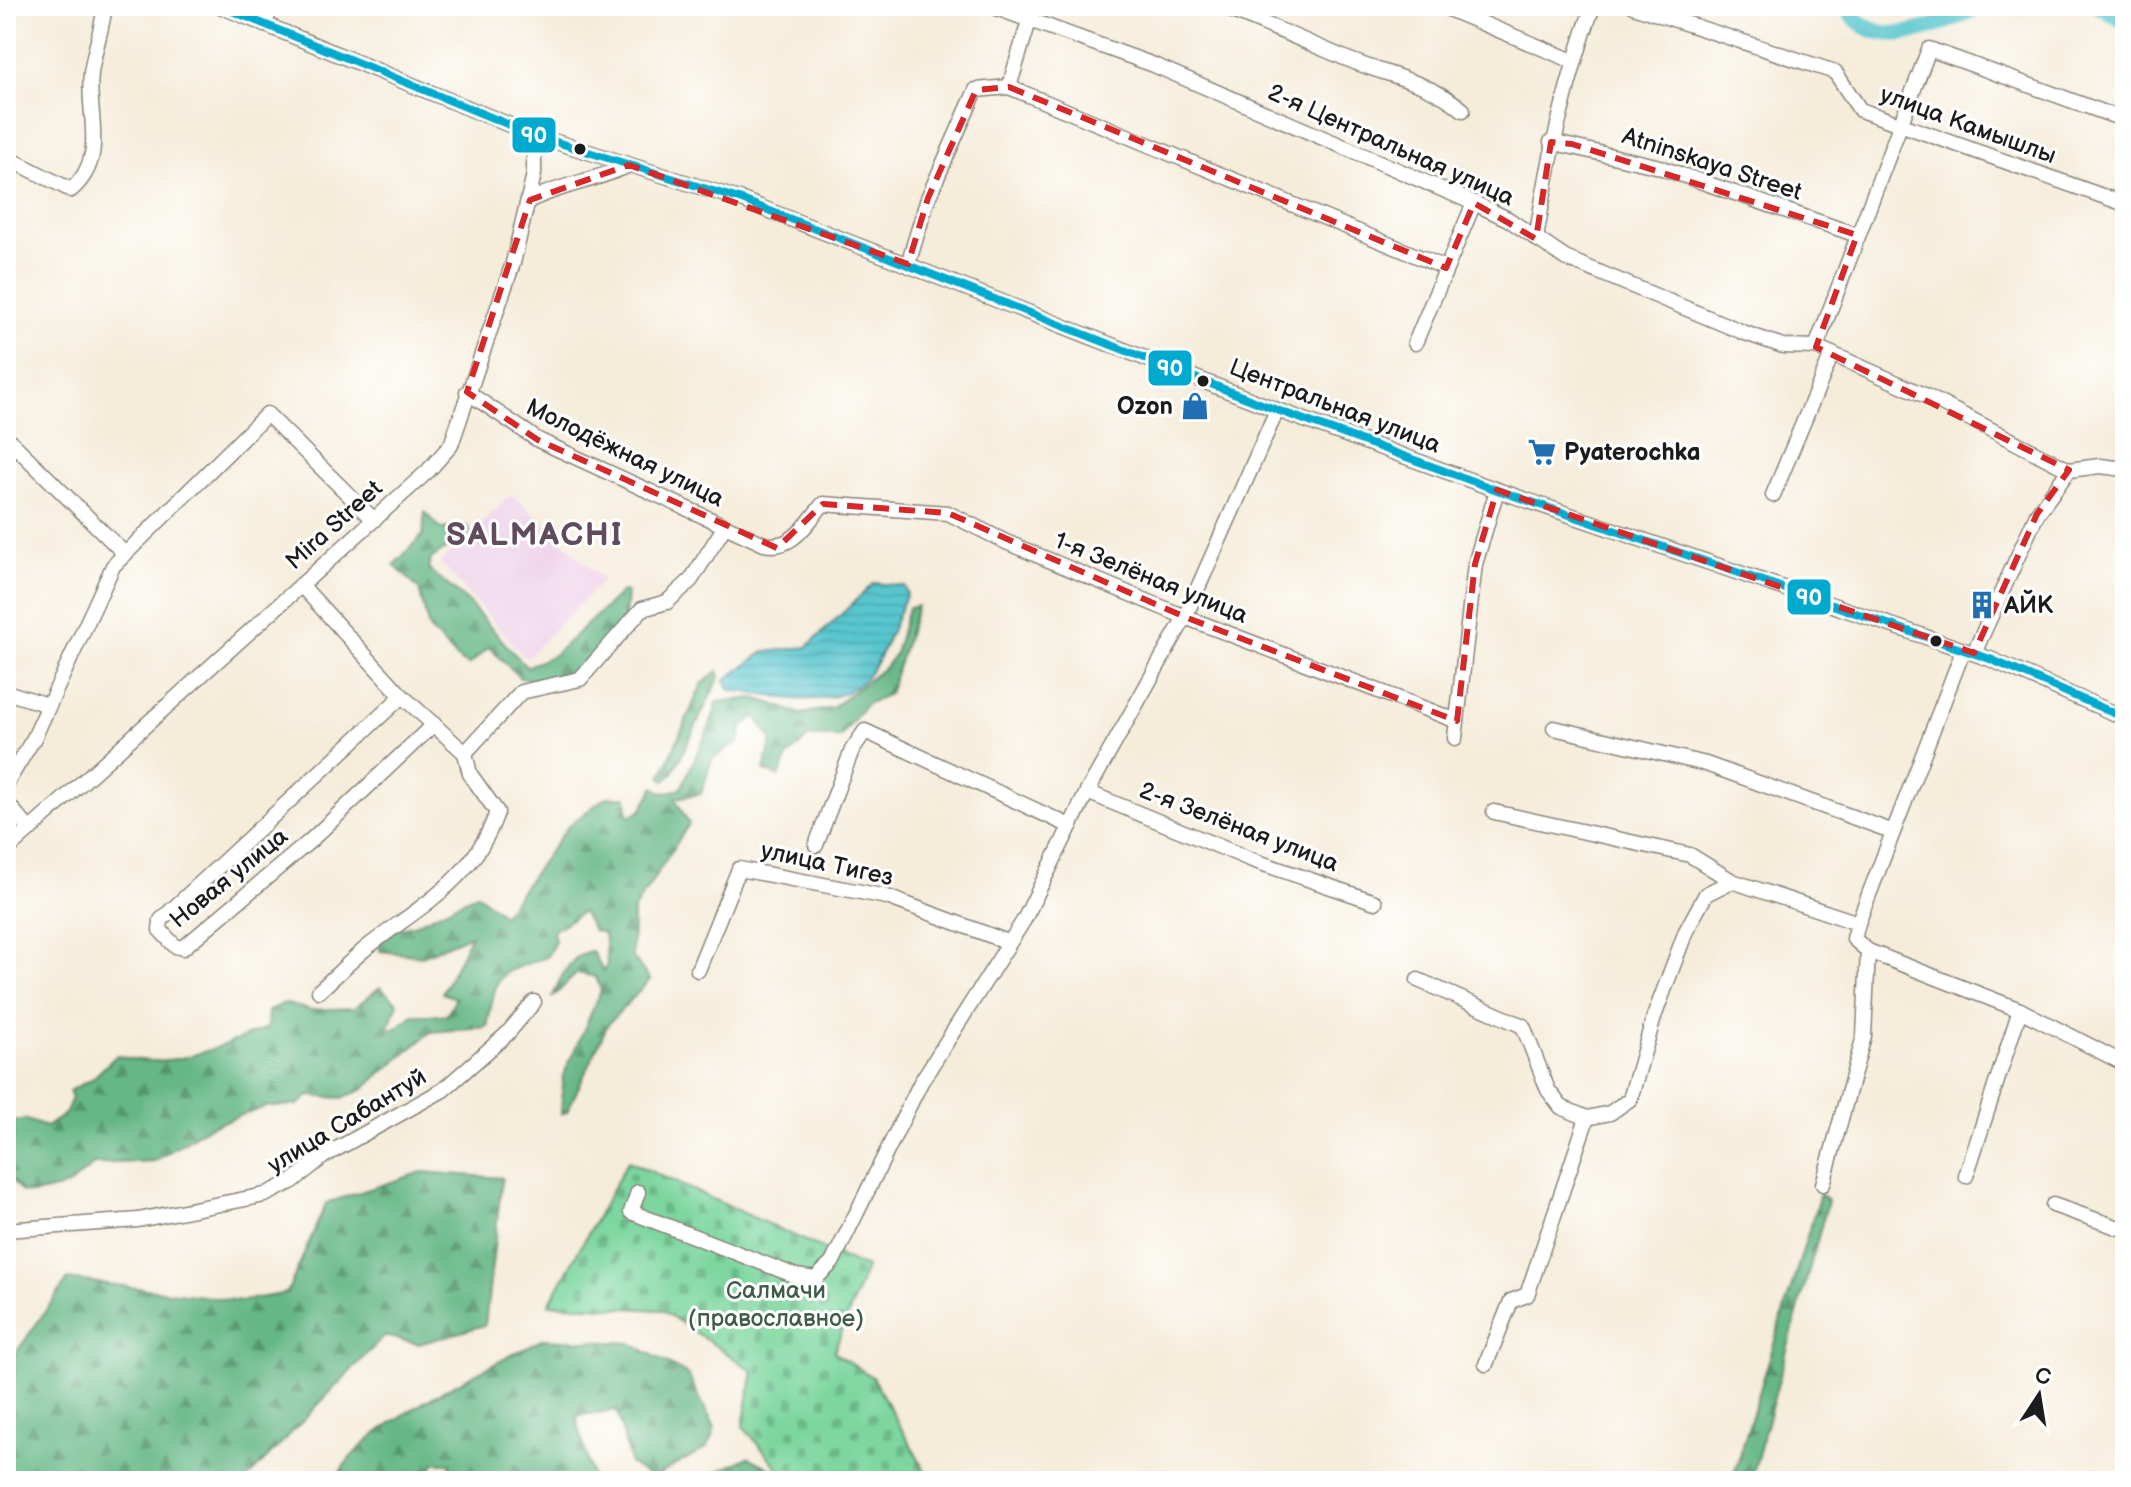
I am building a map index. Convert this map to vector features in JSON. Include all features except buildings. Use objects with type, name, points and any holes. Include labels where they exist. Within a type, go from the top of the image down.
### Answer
[{"type":"street","points":[[6,157],[71,190],[81,182],[92,161],[95,125],[91,76],[105,6]]},
{"type":"street","name":"Центральная улица","points":[[220,6],[581,153],[742,200],[1277,410],[1497,490],[1969,652],[2062,688],[2125,718]]},
{"type":"street","points":[[264,25],[272,6]]},
{"type":"street","points":[[1221,6],[1341,57],[1423,85],[1448,97],[1463,110]]},
{"type":"street","points":[[1441,6],[1573,61]]},
{"type":"street","points":[[1536,239],[1551,142],[1573,61],[1593,6]]},
{"type":"street","name":"улица Камышлы","points":[[1633,6],[1835,72],[1860,110],[2125,204]]},
{"type":"street","name":"2-я Центральная улица","points":[[1000,7],[1154,65],[1474,203],[1508,219],[1565,258],[1724,326],[1783,346],[1816,347],[1924,395],[2069,470]]},
{"type":"street","points":[[1009,87],[1030,18]]},
{"type":"street","points":[[1816,347],[1929,49],[2125,120]]},
{"type":"street","points":[[908,264],[928,198],[976,90],[1009,87],[1446,268]]},
{"type":"street","name":"Mira Street","points":[[6,851],[372,518],[428,471],[451,445],[513,263],[530,200],[534,135]]},
{"type":"street","name":"Atninskaya Street","points":[[1551,142],[1656,166],[1857,235]]},
{"type":"street","points":[[530,200],[574,181],[611,174],[629,165]]},
{"type":"street","points":[[1415,343],[1474,203]]},
{"type":"street","points":[[1773,495],[1832,354]]},
{"type":"street","name":"Молодёжная улица","points":[[467,392],[538,440],[777,548],[790,541],[823,504]]},
{"type":"street","points":[[638,1192],[631,1212],[796,1276],[815,1279],[832,1263],[921,1082],[1024,920],[1087,792],[1185,617],[1277,410]]},
{"type":"street","points":[[6,784],[34,738],[108,576],[124,553],[267,414],[372,518]]},
{"type":"street","points":[[6,437],[124,553]]},
{"type":"street","points":[[2125,469],[2100,466],[2069,470],[2037,514],[1969,652],[1891,831],[1854,939],[1868,951],[2020,1010],[2125,1064]]},
{"type":"street","points":[[1455,738],[1475,564],[1497,490]]},
{"type":"street","name":"1-я Зелёная улица","points":[[823,504],[948,513],[1006,542],[1185,617],[1457,721]]},
{"type":"street","name":"Молодёжная улица","points":[[465,753],[521,692],[580,679],[642,609],[667,602],[691,580],[725,526]]},
{"type":"street","points":[[301,585],[402,696],[465,753],[470,774],[497,812],[487,841],[458,877],[370,946],[319,991]]},
{"type":"street","points":[[6,692],[48,705]]},
{"type":"street","name":"Новая улица","points":[[402,696],[161,920],[160,930],[175,946],[183,948],[310,841],[434,724]]},
{"type":"street","points":[[1554,728],[1706,764],[1891,831]]},
{"type":"street","points":[[816,845],[852,750],[865,731],[1070,826]]},
{"type":"street","name":"2-я Зелёная улица","points":[[1087,792],[1252,860],[1375,902]]},
{"type":"street","points":[[6,802],[30,830]]},
{"type":"street","points":[[1494,812],[1690,855],[1732,881],[1858,923]]},
{"type":"street","name":"улица Тигез","points":[[698,970],[739,869],[887,897],[1008,942]]},
{"type":"street","points":[[1418,980],[1523,1026],[1548,1090],[1561,1107],[1587,1118],[1610,1113],[1630,1099],[1655,1014],[1686,931],[1706,894],[1732,881]]},
{"type":"street","points":[[1823,1184],[1864,1036],[1868,951]]},
{"type":"street","name":"улица Сабантуй","points":[[6,1230],[138,1220],[265,1195],[293,1181],[324,1156],[443,1090],[507,1034],[534,1002]]},
{"type":"street","points":[[1966,1176],[2020,1010]]},
{"type":"street","points":[[1486,1364],[1511,1301],[1527,1295],[1587,1118]]},
{"type":"street","points":[[2053,1205],[2125,1230]]},
{"type":"highlighted area","points":[[1009,87],[1446,268],[1474,203],[1536,239],[1551,142],[1572,144],[1857,235],[1816,347],[2069,470],[2037,514],[1974,653],[1497,490],[1475,564],[1457,721],[1185,617],[948,513],[823,504],[777,548],[538,440],[467,392],[530,200],[629,165],[908,264],[928,198],[976,90]]},
{"type":"shaded area","points":[[512,494],[603,580],[526,659],[440,562]]},
{"type":"green space","points":[[425,512],[441,529],[467,526],[470,532],[431,559],[428,569],[466,600],[526,667],[554,655],[623,591],[627,592],[625,624],[566,682],[520,678],[489,647],[469,665],[461,662],[429,629],[419,589],[394,565],[423,535]]},
{"type":"green space","points":[[917,606],[889,694],[866,704],[841,737],[809,737],[788,756],[779,777],[764,771],[772,739],[755,716],[743,726],[739,742],[712,759],[701,794],[675,798],[689,824],[633,911],[632,956],[650,980],[608,1024],[567,1112],[561,1114],[563,1076],[601,991],[596,977],[577,973],[552,998],[562,976],[578,957],[592,951],[603,971],[607,965],[604,933],[594,931],[582,912],[553,931],[555,941],[547,957],[507,972],[501,978],[487,1027],[431,1032],[362,1090],[342,1098],[309,1096],[298,1105],[265,1107],[208,1127],[155,1161],[94,1164],[68,1186],[34,1194],[22,1192],[6,1173],[6,1124],[24,1119],[46,1127],[65,1114],[72,1098],[69,1091],[92,1079],[117,1055],[155,1061],[194,1055],[267,1028],[268,1011],[284,1003],[310,1010],[354,1008],[380,987],[398,1003],[388,1028],[395,1029],[413,1015],[447,1015],[456,998],[442,993],[471,935],[422,956],[380,951],[378,939],[384,932],[416,924],[477,894],[503,915],[569,825],[606,797],[627,797],[628,816],[641,811],[654,787],[663,793],[681,789],[717,702],[755,698],[801,714],[832,708],[885,667],[895,654],[908,608]]},
{"type":"green space","points":[[718,671],[720,676],[673,773],[665,781],[661,777],[702,684]]},
{"type":"green space","name":"Салмачи (православное)","points":[[628,1161],[866,1268],[834,1352],[872,1377],[931,1481],[789,1481],[743,1426],[753,1371],[662,1310],[549,1304]]},
{"type":"green space","points":[[422,1172],[502,1178],[485,1325],[419,1344],[384,1336],[245,1481],[6,1481],[6,1367],[68,1279],[241,1301],[287,1293],[326,1203]]},
{"type":"green space","points":[[1820,1194],[1828,1201],[1751,1481],[1732,1481]]},
{"type":"green space","points":[[543,1339],[631,1343],[688,1375],[715,1428],[708,1447],[652,1478],[630,1464],[617,1410],[576,1416],[593,1481],[447,1481],[451,1463],[434,1463],[426,1481],[336,1481],[348,1461],[368,1440],[396,1420],[427,1400]]},
{"type":"green space","points":[[748,1457],[782,1474],[785,1481],[698,1481]]},
{"type":"water","points":[[874,583],[904,586],[907,594],[881,654],[857,686],[842,694],[805,699],[730,690],[725,680],[764,652],[807,647]]},
{"type":"waterway","points":[[1845,6],[1858,21],[1874,30],[1891,34],[1927,28],[1980,6]]},
{"type":"waterway","points":[[2099,6],[2125,22]]},
{"type":"transit line","name":"90","points":[[220,6],[534,135],[742,200],[1277,410],[1497,490],[1990,659],[2125,718]]},
{"type":"place","name":"Ozon","points":[[1195,406]]},
{"type":"place","name":"Pyaterochka","points":[[1542,452]]},
{"type":"place","name":"АЙК","points":[[1982,605]]},
{"type":"district","name":"SALMACHI","points":[[535,535]]}]
